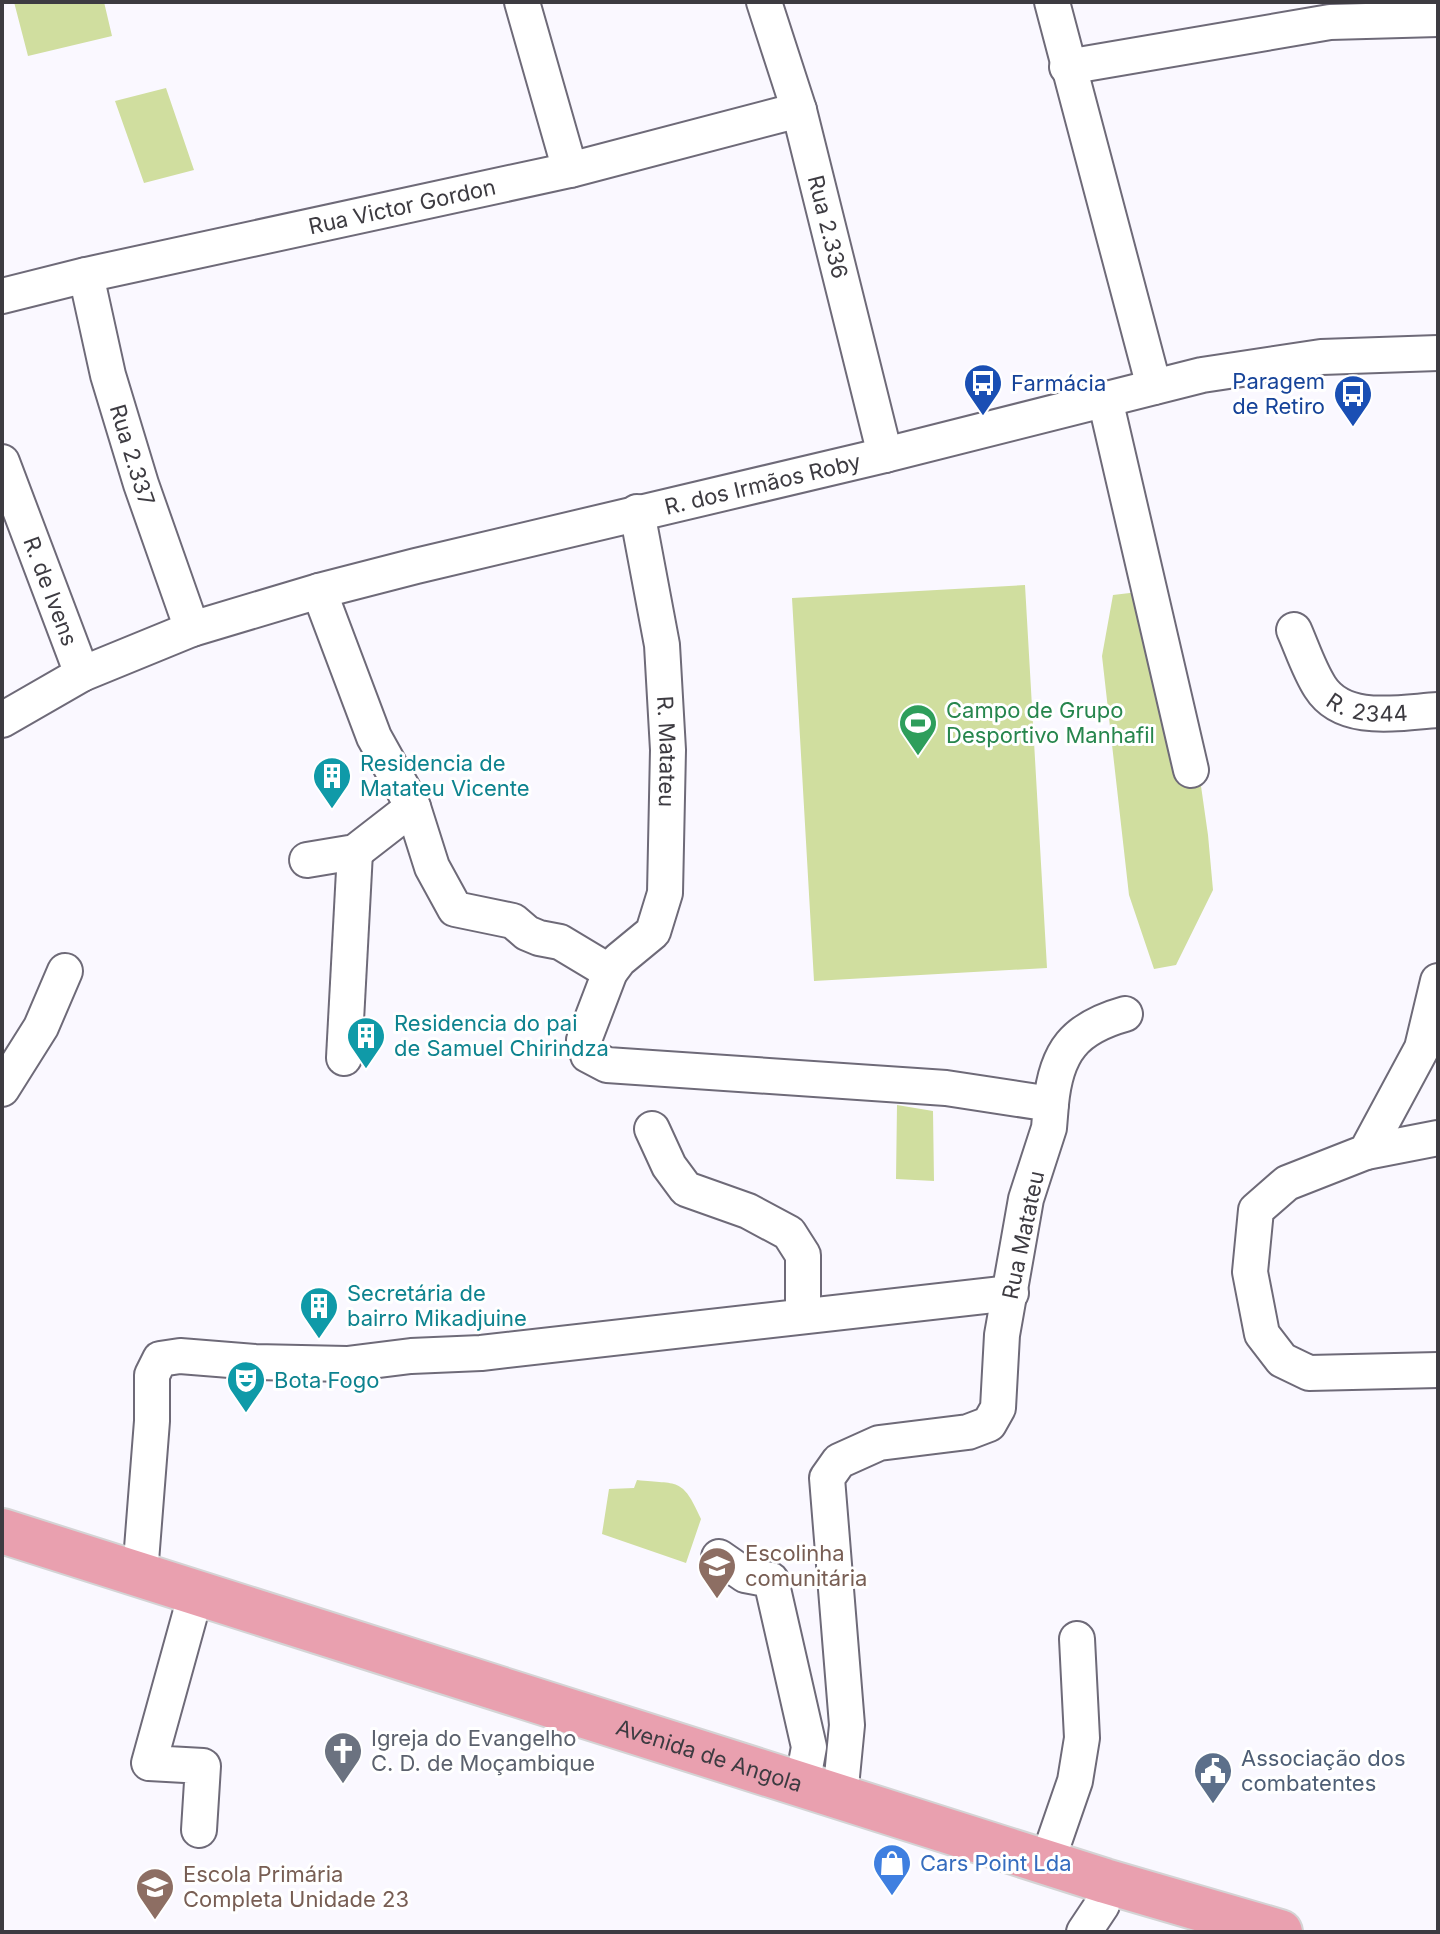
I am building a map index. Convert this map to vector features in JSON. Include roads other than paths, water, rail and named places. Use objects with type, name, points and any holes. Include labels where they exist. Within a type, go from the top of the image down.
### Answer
[{"type":"main road","name":"Avenida de Angola","points":[[2,1531],[1105,1881],[1280,1932]]},
{"type":"street","points":[[522,2],[570,170]]},
{"type":"street","name":"Rua 2.336","points":[[764,2],[799,110],[885,455]]},
{"type":"street","points":[[1052,2],[1154,387]]},
{"type":"street","points":[[1067,67],[1330,22],[1438,19]]},
{"type":"street","name":"Rua Victor Gordon","points":[[2,296],[570,170],[799,110]]},
{"type":"street","name":"Rua 2.337","points":[[86,275],[108,375],[141,484],[192,629]]},
{"type":"street","name":"R. dos Irmãos Roby","points":[[2,720],[90,671],[192,629],[319,591],[1202,375],[1321,357],[1438,353]]},
{"type":"street","points":[[1105,399],[1191,770]]},
{"type":"street","name":"R. de Ivens","points":[[2,462],[90,671]]},
{"type":"street","name":"R. Matateu","points":[[610,972],[653,932],[665,893],[668,750],[662,645],[637,512]]},
{"type":"street","points":[[319,591],[374,737],[413,807],[432,867],[455,909],[513,921],[527,933],[560,942],[610,972],[584,1040],[588,1055],[607,1065],[946,1088],[1051,1104]]},
{"type":"street","name":"R. 2344","points":[[1294,630],[1321,690],[1343,706],[1372,714],[1438,710]]},
{"type":"street","points":[[307,860],[355,852],[413,807]]},
{"type":"street","points":[[344,1058],[355,852]]},
{"type":"street","points":[[2,1089],[41,1027],[65,971]]},
{"type":"street","points":[[1366,1152],[1422,1048],[1438,981]]},
{"type":"street","name":"Rua Matateu","points":[[821,1791],[847,1725],[827,1478],[839,1461],[879,1443],[968,1432],[989,1424],[998,1408],[1002,1335],[1026,1199],[1049,1128],[1053,1080],[1075,1036],[1101,1021],[1125,1014]]},
{"type":"street","points":[[652,1129],[669,1166],[686,1189],[748,1211],[789,1233],[803,1255],[803,1316]]},
{"type":"street","points":[[1438,1138],[1366,1152],[1287,1183],[1256,1210],[1250,1272],[1262,1334],[1282,1360],[1309,1373],[1438,1370]]},
{"type":"street","points":[[140,1574],[152,1421],[152,1375],[160,1359],[180,1356],[255,1362],[347,1364],[411,1356],[481,1353],[1011,1293]]},
{"type":"street","points":[[719,1557],[745,1575],[771,1580],[821,1791]]},
{"type":"street","points":[[196,1593],[149,1763],[203,1766],[199,1830]]},
{"type":"street","points":[[1047,1862],[1075,1781],[1082,1738],[1077,1639]]},
{"type":"street","points":[[1084,1932],[1102,1905],[1105,1881]]},
{"type":"place","name":"Farmácia","points":[[983,417]]},
{"type":"place","name":"Paragem de Retiro","points":[[1353,428]]},
{"type":"place","name":"Campo de Grupo Desportivo Manhafil","points":[[918,757]]},
{"type":"place","name":"Residencia de Matateu Vicente","points":[[332,810]]},
{"type":"place","name":"Residencia do pai de Samuel Chirindza","points":[[366,1070]]},
{"type":"place","name":"Secretária de bairro Mikadjuine","points":[[319,1340]]},
{"type":"place","name":"Bota Fogo","points":[[246,1414]]},
{"type":"place","name":"Escolinha comunitária","points":[[717,1600]]},
{"type":"place","name":"Igreja do Evangelho C. D. de Moçambique","points":[[343,1785]]},
{"type":"place","name":"Associação dos combatentes","points":[[1213,1805]]},
{"type":"place","name":"Cars Point Lda","points":[[892,1897]]},
{"type":"place","name":"Escola Primária Completa Unidade 23","points":[[155,1921]]}]
